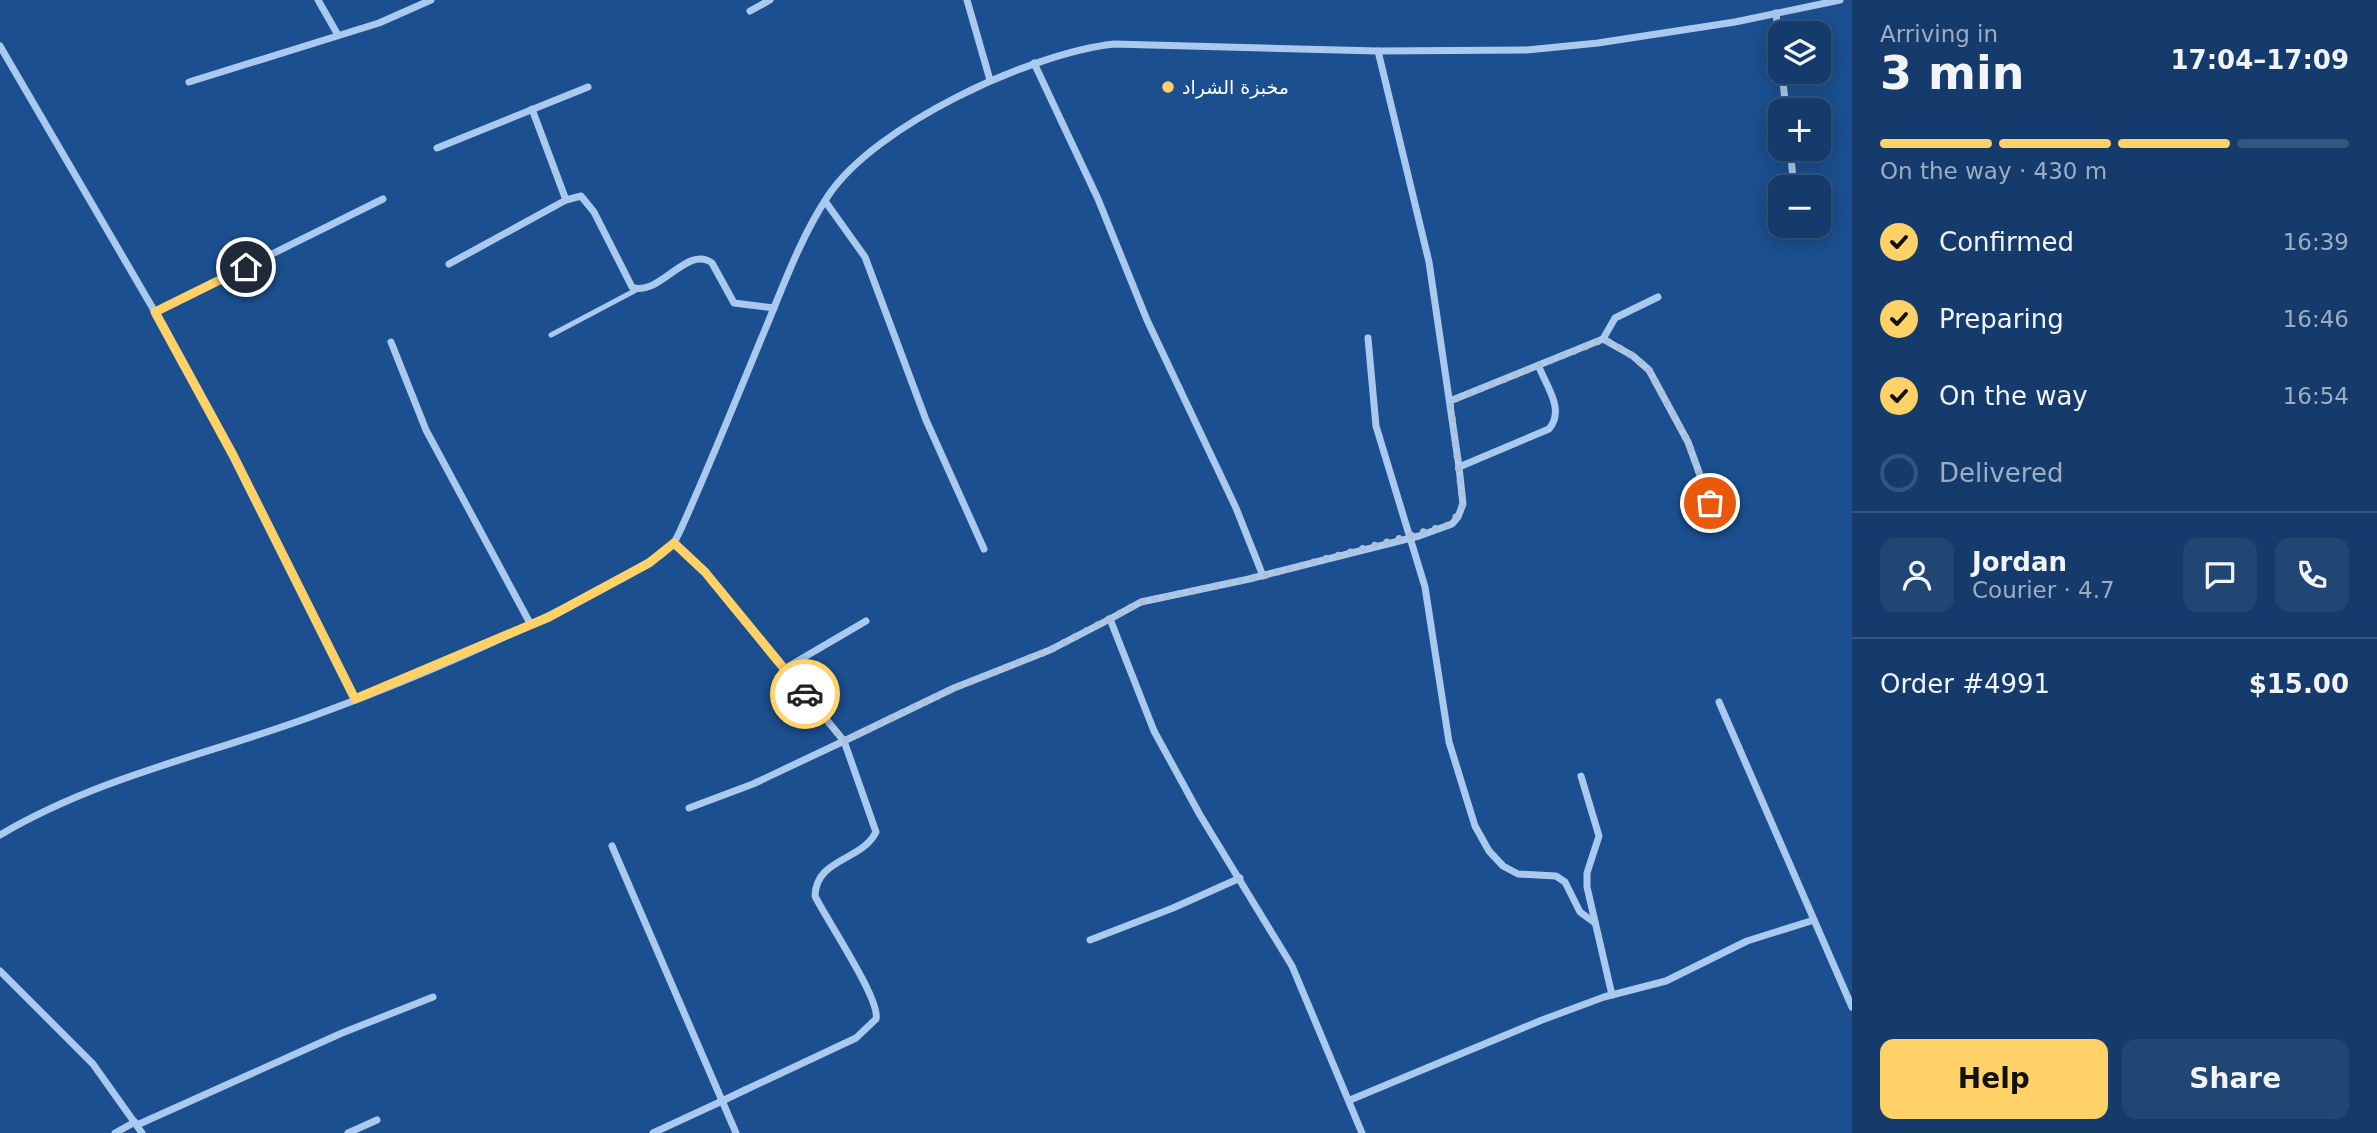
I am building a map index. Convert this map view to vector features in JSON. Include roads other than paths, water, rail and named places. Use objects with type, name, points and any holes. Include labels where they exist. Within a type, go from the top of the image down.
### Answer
[{"type":"street","points":[[318,0],[338,35]]},
{"type":"street","points":[[189,82],[379,23],[431,0]]},
{"type":"street","points":[[750,11],[769,0]]},
{"type":"street","points":[[967,0],[990,80]]},
{"type":"street","points":[[0,835],[95,788],[188,754],[313,716],[531,625],[661,555],[674,543],[774,308],[825,201],[839,181],[879,147],[939,107],[990,80],[1034,63],[1091,47],[1143,42],[1378,51],[1560,47],[1776,13],[1840,0]]},
{"type":"street","points":[[1776,13],[1777,21]]},
{"type":"street","points":[[0,46],[155,312],[233,455],[355,699]]},
{"type":"street","points":[[690,808],[752,784],[954,688],[1050,650],[1141,602],[1263,576],[1452,524],[1463,504],[1429,262],[1378,51]]},
{"type":"street","points":[[1034,63],[1098,199],[1147,320],[1236,508],[1263,576]]},
{"type":"street","points":[[437,148],[588,87]]},
{"type":"street","points":[[532,109],[566,200]]},
{"type":"street","points":[[449,264],[575,196],[586,199],[628,282],[638,289],[701,258],[712,263],[734,303],[774,308]]},
{"type":"street","points":[[155,312],[383,199]]},
{"type":"street","points":[[825,201],[865,257],[926,420],[984,549]]},
{"type":"street","points":[[1450,401],[1604,339],[1615,318],[1658,298]]},
{"type":"street","points":[[1368,338],[1376,426],[1425,587],[1449,742],[1475,826],[1489,851],[1503,866],[1518,874],[1556,876],[1565,882],[1580,912],[1595,923]]},
{"type":"street","points":[[1604,339],[1633,356],[1649,370],[1688,442],[1710,503]]},
{"type":"street","points":[[391,342],[426,430],[531,625]]},
{"type":"street","points":[[1459,467],[1549,429],[1555,421],[1557,410],[1539,367]]},
{"type":"street","points":[[653,1133],[856,1038],[876,1019],[876,1005],[815,896],[819,877],[826,869],[865,845],[876,832],[844,741],[705,572],[674,543]]},
{"type":"street","points":[[1110,619],[1154,731],[1200,815],[1292,966],[1362,1133]]},
{"type":"street","points":[[784,668],[866,621]]},
{"type":"street","points":[[1719,702],[1852,1007]]},
{"type":"street","points":[[1581,776],[1598,836],[1587,873],[1595,923],[1612,995]]},
{"type":"street","points":[[612,846],[736,1133]]},
{"type":"street","points":[[1090,940],[1173,908],[1240,878]]},
{"type":"street","points":[[1350,1100],[1542,1020],[1612,995],[1666,981],[1747,942],[1814,920]]},
{"type":"street","points":[[0,971],[93,1064],[142,1133]]},
{"type":"street","points":[[115,1133],[342,1033],[433,997]]},
{"type":"street","points":[[348,1133],[377,1120]]},
{"type":"lane","points":[[551,335],[638,289]]},
{"type":"place","name":"مخبزة الشراد","points":[[1168,87]]}]
